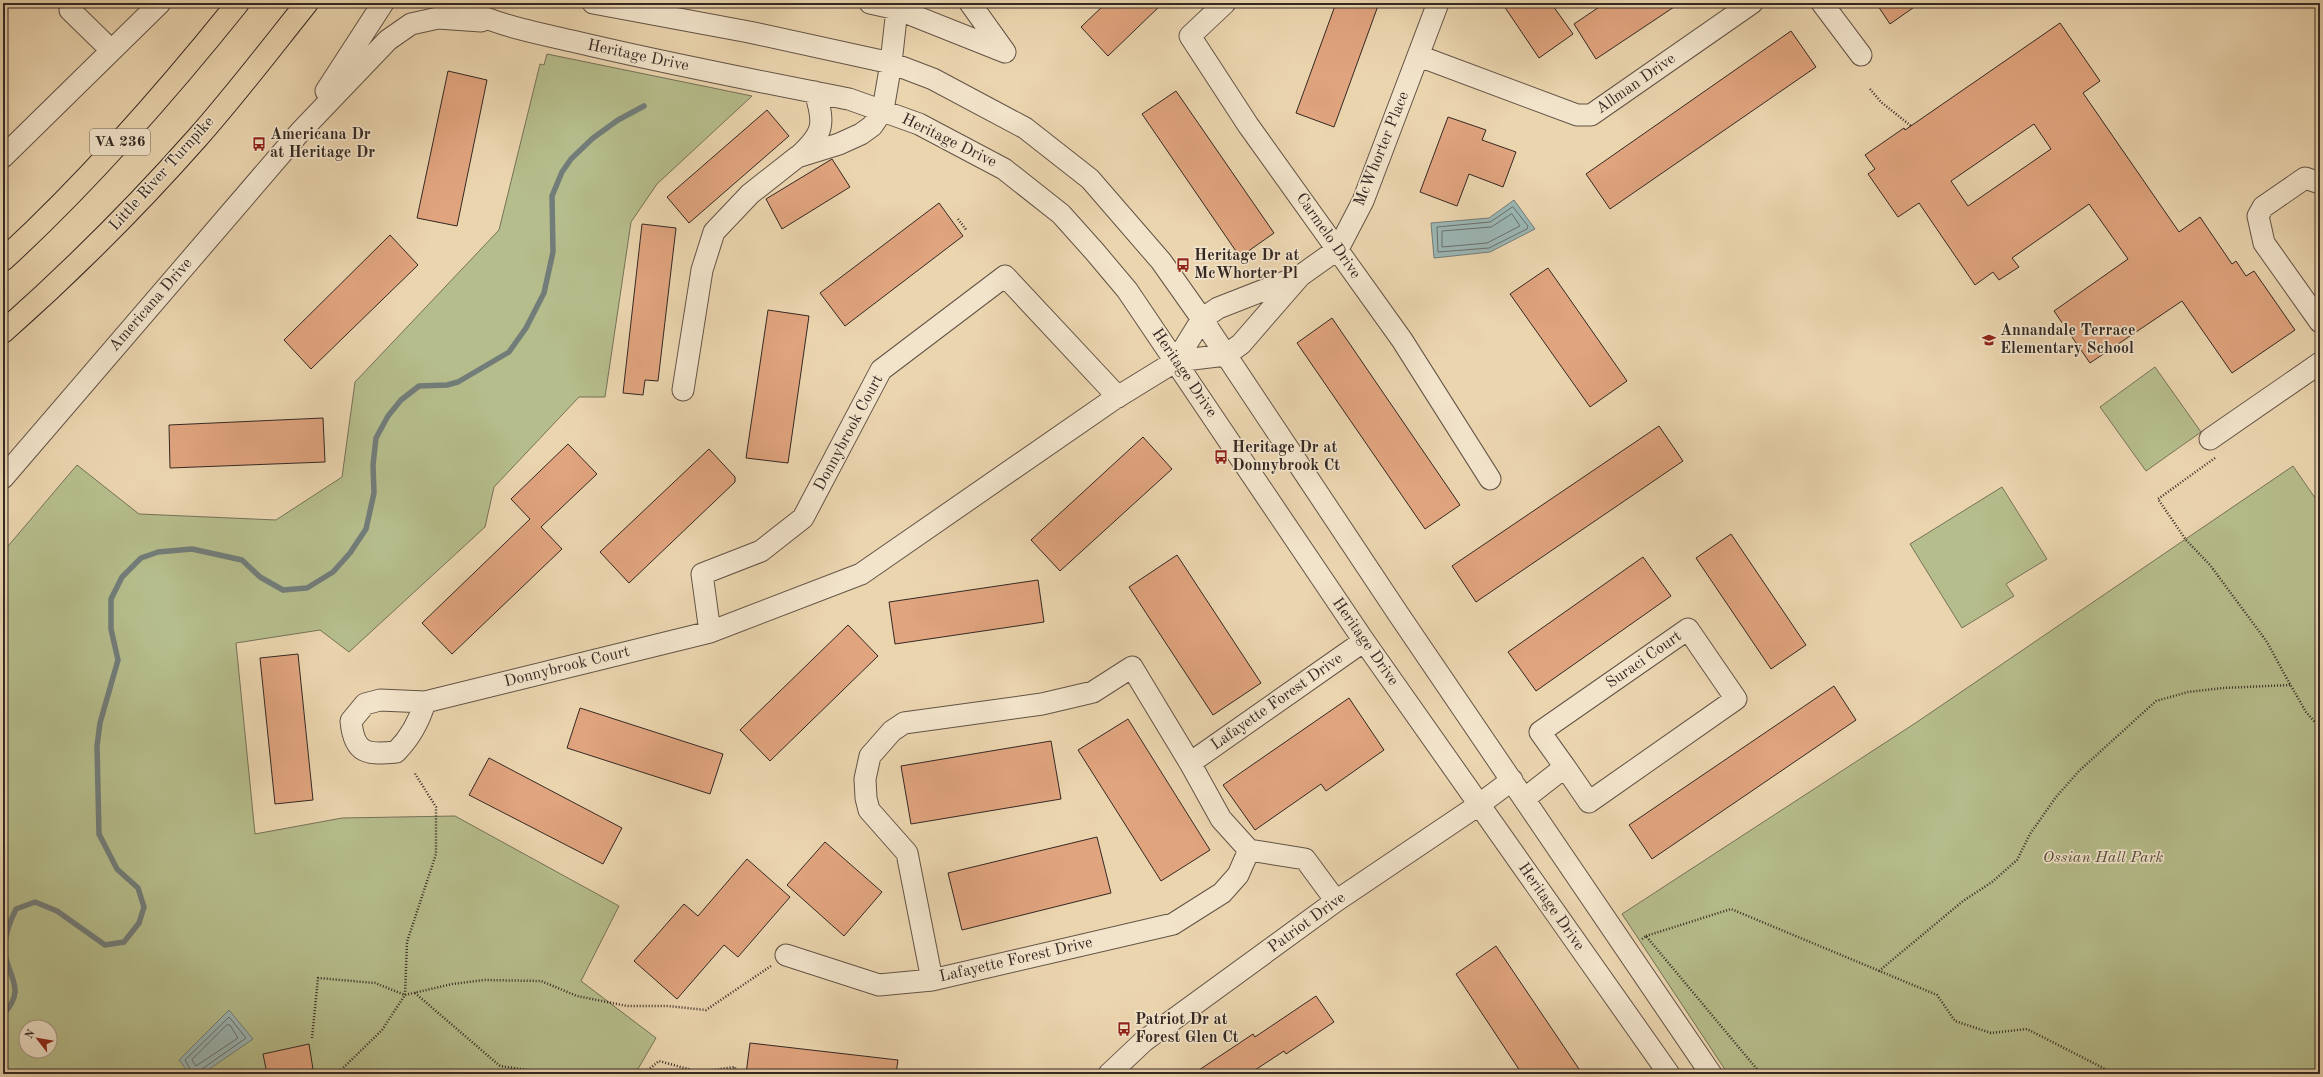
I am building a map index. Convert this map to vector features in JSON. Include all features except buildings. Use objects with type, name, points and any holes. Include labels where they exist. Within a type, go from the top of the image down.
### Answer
[{"type":"main road","name":"VA 236","points":[[3,260],[42,225],[109,155],[164,93],[238,3]]},
{"type":"main road","name":"Little River Turnpike","points":[[3,332],[105,237],[152,187],[204,130],[307,3]]},
{"type":"street","points":[[3,157],[67,96],[110,50],[159,3]]},
{"type":"street","name":"Americana Drive","points":[[300,132],[384,3]]},
{"type":"street","name":"Heritage Drive","points":[[454,3],[469,12],[615,52],[849,99],[882,110],[919,124],[1004,169],[1061,214],[1127,290],[1364,641],[1669,1074]]},
{"type":"street","points":[[593,3],[749,32],[891,63],[933,79],[1025,128],[1090,179],[1161,261],[1202,319],[1524,799],[1711,1074]]},
{"type":"street","points":[[870,3],[898,6],[1005,52],[970,3]]},
{"type":"street","name":"Carmelo Drive","points":[[1224,3],[1190,36],[1248,125],[1402,340],[1490,479]]},
{"type":"street","name":"McWhorter Place","points":[[1176,362],[1226,354],[1241,344],[1300,276],[1338,249],[1363,200],[1438,3]]},
{"type":"street","name":"Allman Drive","points":[[1419,56],[1577,115],[1591,115],[1752,3]]},
{"type":"street","points":[[1822,3],[1860,56]]},
{"type":"street","points":[[797,157],[861,134],[872,126],[882,110],[891,63],[898,6]]},
{"type":"street","points":[[70,10],[110,50]]},
{"type":"street","name":"Americana Drive","points":[[3,478],[300,132],[388,40],[411,24],[438,18],[506,23]]},
{"type":"street","points":[[683,390],[702,270],[714,232],[750,194],[815,142],[821,130],[821,112],[815,92]]},
{"type":"street","points":[[2320,183],[2305,178],[2263,206],[2258,216],[2264,243],[2320,322]]},
{"type":"street","name":"Donnybrook Court","points":[[710,632],[702,574],[761,552],[803,518],[881,370],[1005,276],[1118,397]]},
{"type":"street","name":"McWhorter Place","points":[[1176,362],[1202,319],[1218,308],[1300,276]]},
{"type":"street","name":"Donnybrook Court","points":[[425,702],[710,632],[861,574],[1118,397],[1176,362]]},
{"type":"street","points":[[2210,439],[2320,362]]},
{"type":"street","name":"Suraci Court","points":[[1688,629],[1736,699],[1589,802],[1565,767],[1540,732],[1688,629]]},
{"type":"street","name":"Lafayette Forest Drive","points":[[1190,763],[1364,641]]},
{"type":"street","name":"Lafayette Forest Drive","points":[[1132,667],[1190,763],[1220,820],[1249,850],[1238,874],[1222,893],[1173,924],[932,980],[907,853],[869,810],[866,798],[865,779],[870,756],[892,731],[904,723],[1042,704],[1094,692],[1132,667]]},
{"type":"street","points":[[1524,799],[1565,767]]},
{"type":"street","name":"Patriot Drive","points":[[1110,1074],[1144,1042],[1336,901],[1480,804],[1512,780]]},
{"type":"street","points":[[1249,850],[1304,859],[1336,901]]},
{"type":"street","points":[[779,960],[879,985],[932,980]]},
{"type":"path","points":[[1870,89],[1881,102],[1911,126]]},
{"type":"path","points":[[958,219],[967,231]]},
{"type":"path","points":[[2210,439],[2221,454],[2158,499],[2186,540],[2210,565],[2268,642],[2306,712],[2320,728]]},
{"type":"path","points":[[1879,971],[1945,916],[1992,882],[2017,860],[2030,834],[2056,797],[2079,771],[2156,701],[2188,692],[2223,688],[2290,685]]},
{"type":"path","points":[[337,1074],[382,1030],[405,995],[407,942],[436,854],[436,808],[414,772]]},
{"type":"path","points":[[1627,949],[1646,936],[1731,910],[1937,996],[1955,1021],[1991,1033],[2027,1029],[2115,1074]]},
{"type":"path","points":[[1646,936],[1761,1074]]},
{"type":"path","points":[[312,1038],[318,978],[375,983],[405,995],[452,984],[484,980],[541,981],[577,996],[627,1006],[668,1006],[706,1010],[779,960]]},
{"type":"path","points":[[415,992],[500,1066],[554,1074]]},
{"type":"path","points":[[643,1074],[658,1061],[699,1072],[727,1066],[735,1067],[735,1074]]},
{"type":"green space","points":[[547,54],[752,96],[657,184],[631,222],[605,397],[579,397],[494,487],[485,527],[349,652],[320,630],[236,643],[255,834],[342,818],[455,816],[619,906],[581,981],[656,1038],[635,1074],[3,1074],[3,552],[77,465],[139,514],[276,520],[342,477],[355,382],[499,230],[540,64],[544,65]]},
{"type":"green space","points":[[2155,367],[2201,432],[2146,471],[2100,407]]},
{"type":"green space","name":"Ossian Hall Park","points":[[2293,466],[2320,505],[2320,1074],[1728,1074],[1622,914],[1917,722]]},
{"type":"green space","points":[[2002,487],[2047,559],[2006,584],[2014,596],[1962,628],[1910,544]]},
{"type":"water","points":[[1514,200],[1535,229],[1490,252],[1434,258],[1431,223],[1489,218]]},
{"type":"water","points":[[229,1010],[253,1039],[202,1074],[190,1074],[179,1060]]},
{"type":"waterway","points":[[3,1015],[10,1006],[14,998],[15,991],[13,978],[5,954],[5,942],[7,931],[16,909],[35,902],[57,911],[105,945],[124,942],[139,923],[144,907],[138,888],[117,869],[99,834],[97,746],[100,723],[118,660],[111,629],[111,599],[122,577],[141,558],[158,552],[192,549],[242,560],[260,577],[283,590],[307,588],[333,572],[350,553],[366,529],[374,493],[373,465],[376,438],[388,416],[401,400],[419,386],[447,385],[458,382],[509,352],[526,328],[544,293],[553,252],[552,196],[562,172],[571,159],[593,138],[618,120],[644,106]]},
{"type":"place","name":"Americana Dr at Heritage Dr","points":[[259,144]]},
{"type":"place","name":"Heritage Dr at McWhorter Pl","points":[[1183,265]]},
{"type":"place","name":"Annandale Terrace Elementary School","points":[[1989,340]]},
{"type":"place","name":"Heritage Dr at Donnybrook Ct","points":[[1221,457]]},
{"type":"place","name":"Patriot Dr at Forest Glen Ct","points":[[1124,1029]]}]
